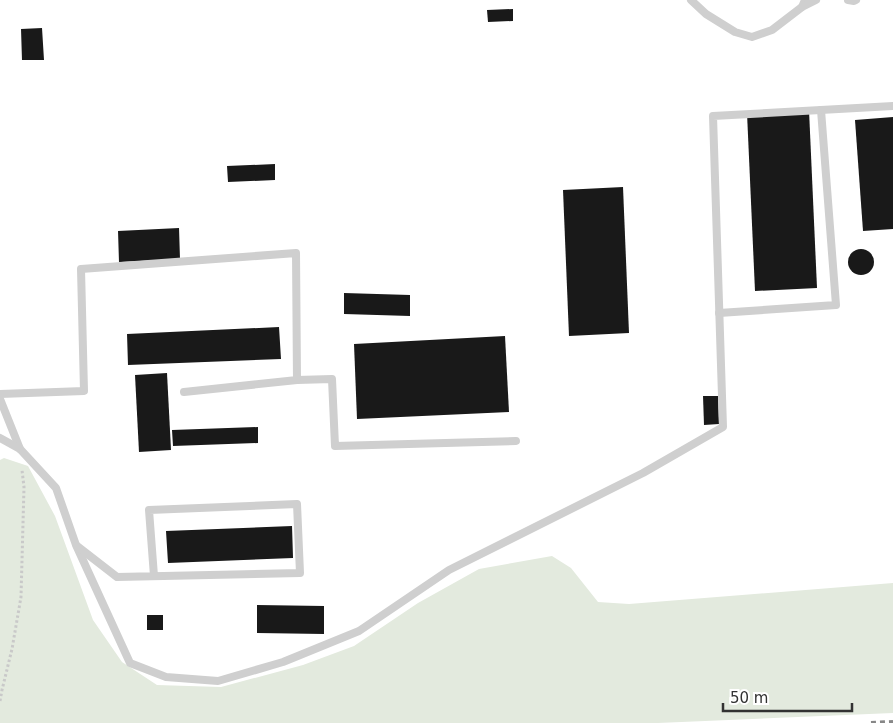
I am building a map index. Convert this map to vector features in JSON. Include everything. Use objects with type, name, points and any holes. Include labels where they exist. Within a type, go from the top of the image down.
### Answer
[{"type":"lane","points":[[691,0],[706,14],[720,23],[735,32],[752,37],[772,30],[804,3],[816,0]]},
{"type":"lane","points":[[848,0],[856,0]]},
{"type":"lane","points":[[0,438],[20,449],[56,488],[76,545],[130,663],[166,677],[218,681],[283,662],[359,631],[448,570],[643,473],[723,427],[713,116],[893,106]]},
{"type":"lane","points":[[719,312],[836,305],[821,110]]},
{"type":"lane","points":[[0,394],[84,391],[81,269],[296,253],[297,380]]},
{"type":"lane","points":[[184,392],[297,380],[332,379],[335,446],[516,441]]},
{"type":"lane","points":[[0,399],[20,449]]},
{"type":"lane","points":[[76,545],[117,577],[300,573],[298,504],[149,510],[154,576]]},
{"type":"path","points":[[0,701],[21,598],[24,487],[20,449]]},
{"type":"shaded area","points":[[4,458],[28,466],[55,516],[93,620],[122,662],[157,685],[221,687],[303,665],[354,646],[418,603],[479,569],[552,556],[571,568],[598,602],[629,604],[893,583],[893,713],[658,723],[0,723],[0,460]]},
{"type":"building","points":[[513,9],[513,21],[488,22],[487,10]]},
{"type":"building","points":[[42,28],[44,60],[22,60],[21,29]]},
{"type":"building","points":[[809,110],[817,288],[755,291],[747,113]]},
{"type":"building","points":[[893,117],[893,229],[863,231],[855,120]]},
{"type":"building","points":[[275,164],[275,180],[228,182],[227,166]]},
{"type":"building","points":[[623,187],[629,333],[569,336],[563,190]]},
{"type":"building","points":[[179,228],[180,259],[119,262],[118,231]]},
{"type":"building","points":[[861,249],[870,253],[874,262],[870,271],[861,275],[852,271],[848,262],[852,253]]},
{"type":"building","points":[[344,293],[410,295],[410,316],[344,314]]},
{"type":"building","points":[[279,327],[281,359],[128,365],[127,334]]},
{"type":"building","points":[[505,336],[509,412],[357,419],[354,344]]},
{"type":"building","points":[[167,373],[171,450],[139,452],[135,375]]},
{"type":"building","points":[[703,396],[718,396],[719,424],[704,425]]},
{"type":"building","points":[[258,427],[258,443],[173,446],[172,430]]},
{"type":"building","points":[[292,526],[293,558],[168,563],[166,531]]},
{"type":"building","points":[[257,605],[324,606],[324,634],[257,633]]},
{"type":"building","points":[[147,615],[163,615],[163,630],[147,630]]},
{"type":"railway","points":[[871,723],[893,722]]}]
